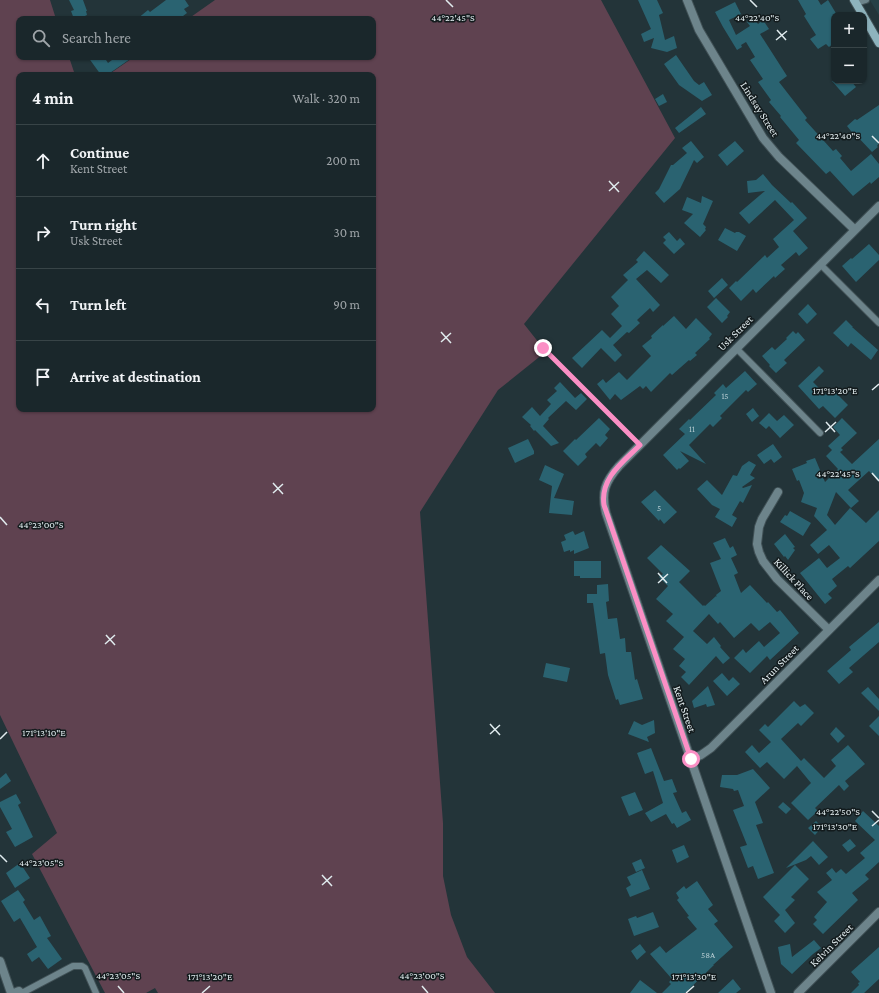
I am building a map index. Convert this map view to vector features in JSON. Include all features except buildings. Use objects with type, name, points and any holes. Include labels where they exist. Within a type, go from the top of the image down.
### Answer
[{"type":"street","name":"Lindsay Street","points":[[687,0],[699,30],[763,138],[779,157],[855,230]]},
{"type":"street","points":[[855,2],[861,12]]},
{"type":"street","points":[[867,23],[879,43]]},
{"type":"street","name":"Usk Street","points":[[609,478],[736,348],[879,206]]},
{"type":"street","name":"Kent Street","points":[[609,478],[603,499],[606,513],[771,993]]},
{"type":"street","name":"Killick Place","points":[[778,492],[759,527],[757,535],[759,552],[763,561],[777,579],[829,630]]},
{"type":"street","name":"Arun Street","points":[[691,759],[701,755],[711,748],[879,580]]},
{"type":"street","name":"Kelvin Street","points":[[798,993],[879,912]]},
{"type":"street","points":[[0,961],[12,993],[19,991],[22,993]]},
{"type":"lane","points":[[855,2],[866,0]]},
{"type":"lane","points":[[820,264],[879,323]]},
{"type":"lane","points":[[736,348],[820,433]]},
{"type":"lane","points":[[22,993],[73,966],[82,966],[85,968],[96,993]]},
{"type":"path","points":[[543,348],[640,445]]},
{"type":"shaded area","points":[[0,0],[50,0],[55,16],[16,16],[16,60],[70,60],[74,72],[16,72],[16,412],[376,412],[376,72],[112,72],[130,60],[376,60],[376,16],[192,16],[215,0],[601,0],[675,138],[524,324],[543,348],[543,354],[498,390],[420,512],[443,823],[443,876],[451,915],[467,957],[495,993],[158,993],[155,988],[146,993],[105,993],[32,854],[57,833],[0,715]]},
{"type":"shaded area","points":[[870,0],[879,0],[879,15],[871,2]]},
{"type":"route","points":[[543,348],[640,445],[613,473],[607,482],[603,499],[606,513],[691,759]]}]
